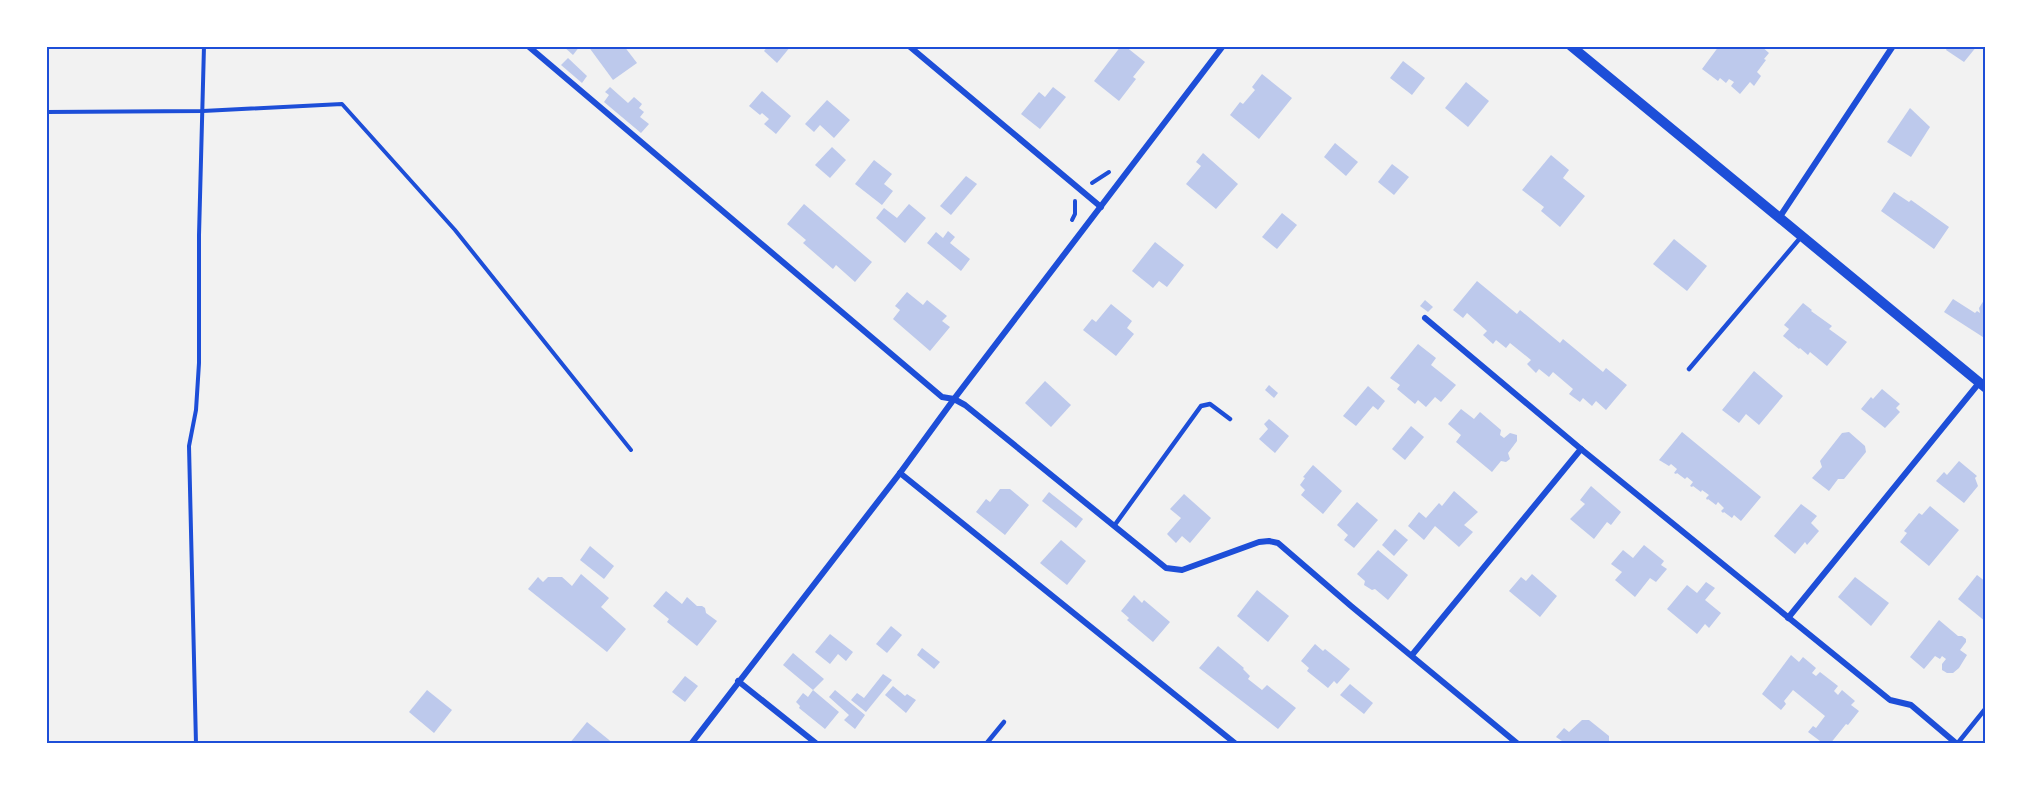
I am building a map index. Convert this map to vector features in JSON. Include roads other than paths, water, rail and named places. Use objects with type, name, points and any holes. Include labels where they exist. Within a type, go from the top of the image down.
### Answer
[{"type":"street","points":[[528,46],[942,397],[954,399],[965,405],[1166,568],[1182,570],[1259,542],[1278,543],[1518,744]]},
{"type":"street","points":[[909,46],[1101,207]]},
{"type":"street","points":[[691,744],[900,473],[1223,46]]},
{"type":"street","points":[[1571,46],[1982,385],[1788,618]]},
{"type":"street","points":[[1778,218],[1893,46]]},
{"type":"street","points":[[1425,318],[1581,449],[1890,700],[1911,705],[1957,744]]},
{"type":"street","points":[[1412,656],[1581,449]]},
{"type":"street","points":[[900,473],[1236,744]]},
{"type":"street","points":[[738,681],[818,744]]},
{"type":"lane","points":[[1689,369],[1801,237]]},
{"type":"lane","points":[[1114,526],[1201,406],[1210,404],[1230,419]]},
{"type":"lane","points":[[1957,744],[1986,708]]},
{"type":"lane","points":[[986,744],[1004,722]]}]
